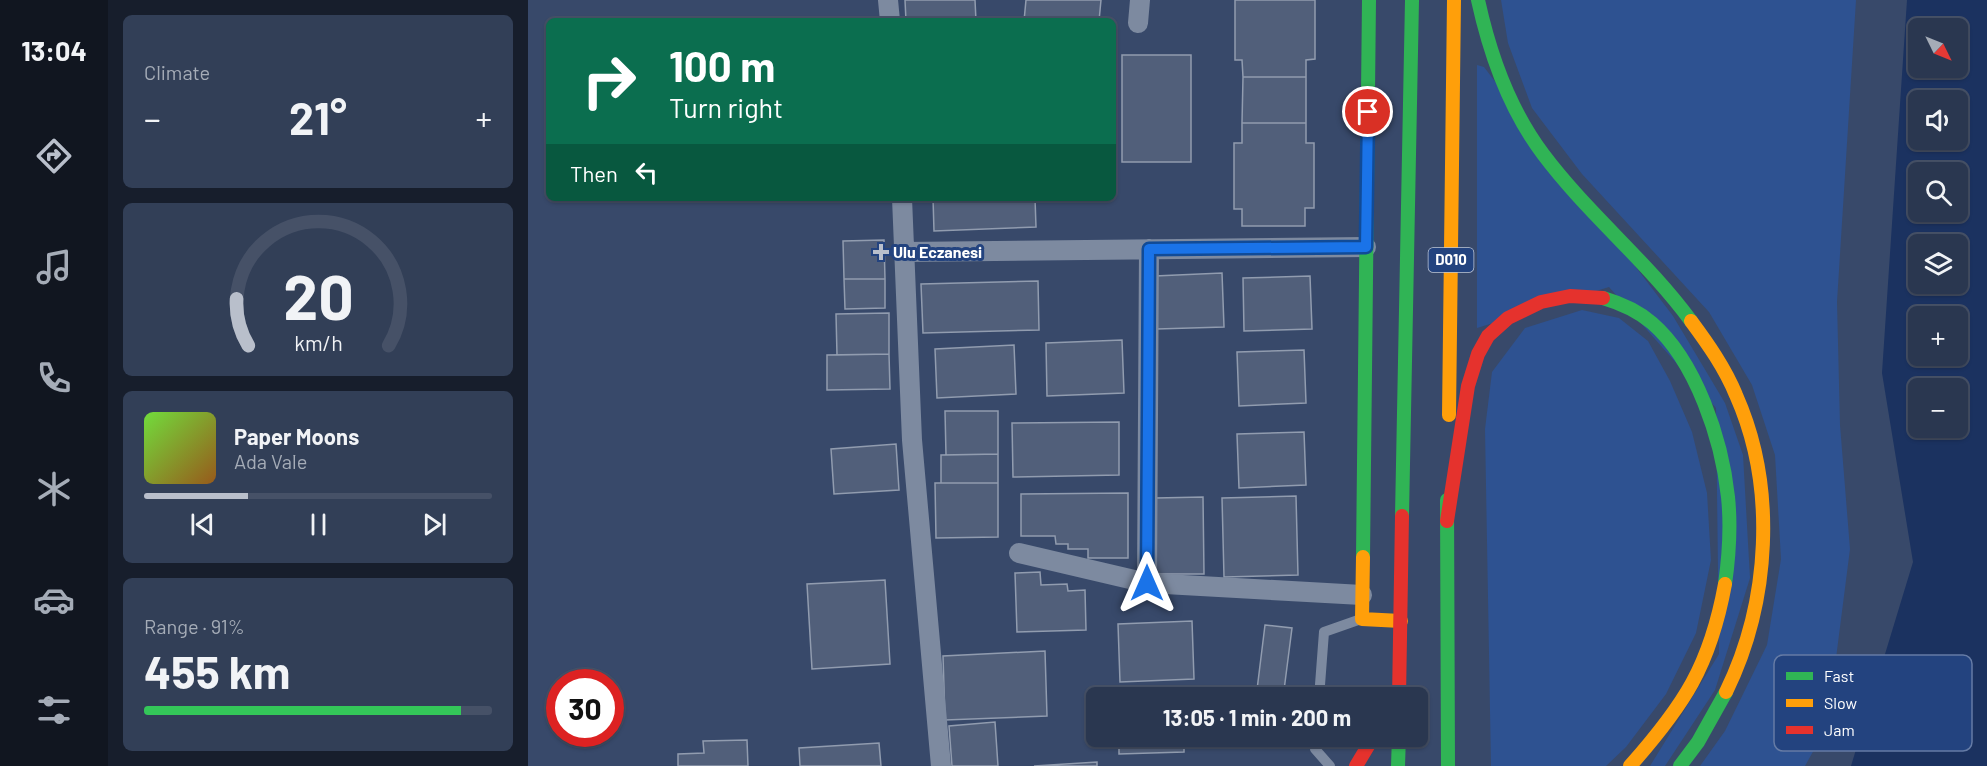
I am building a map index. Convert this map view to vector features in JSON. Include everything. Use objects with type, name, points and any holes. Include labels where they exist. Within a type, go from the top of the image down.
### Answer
[{"type":"main road","points":[[1369,0],[1362,619],[1401,621]]},
{"type":"main road","name":"D010","points":[[1399,687],[1412,0]]},
{"type":"main road","name":"D010","points":[[1448,766],[1447,521],[1454,0]]},
{"type":"main road","points":[[1478,0],[1495,61],[1508,92],[1536,143],[1571,187],[1688,316],[1728,377],[1744,415],[1757,475],[1762,536],[1762,565],[1758,597],[1737,668],[1702,734],[1680,766]]},
{"type":"main road","points":[[1447,521],[1471,378],[1482,345],[1501,324],[1529,306],[1548,300],[1565,296],[1598,297],[1628,306],[1653,324],[1663,335],[1679,357],[1698,392],[1721,454],[1728,496],[1729,552],[1724,590],[1713,637],[1698,671],[1680,707],[1630,766]]},
{"type":"main road","points":[[1356,766],[1367,747]]},
{"type":"main road","points":[[1398,766],[1399,747]]},
{"type":"street","points":[[888,0],[890,18]]},
{"type":"street","points":[[1138,23],[1140,0]]},
{"type":"street","points":[[902,201],[912,440],[941,766]]},
{"type":"street","points":[[904,252],[1366,247]]},
{"type":"street","points":[[1147,583],[1149,249]]},
{"type":"street","points":[[1019,553],[1147,583],[1362,595]]},
{"type":"lane","points":[[1320,687],[1324,632],[1362,619]]},
{"type":"lane","points":[[1315,747],[1330,766]]},
{"type":"shaded area","points":[[1501,0],[1856,0],[1837,302],[1840,425],[1850,549],[1836,655],[1774,655],[1774,751],[1813,751],[1805,766],[1700,766],[1725,731],[1767,645],[1781,559],[1775,455],[1752,385],[1709,312],[1582,174],[1532,108],[1508,43]]},
{"type":"shaded area","points":[[1907,0],[1987,0],[1987,766],[1851,766],[1856,751],[1972,751],[1972,655],[1885,655],[1913,562],[1882,373]]},
{"type":"shaded area","points":[[1477,65],[1484,67],[1673,316],[1725,403],[1743,455],[1750,578],[1715,690],[1665,766],[1650,766],[1719,654],[1716,408],[1609,287],[1477,328]]},
{"type":"shaded area","points":[[1582,310],[1619,318],[1648,341],[1670,381],[1692,432],[1707,493],[1711,560],[1696,633],[1666,694],[1626,747],[1606,766],[1491,766],[1485,429],[1492,372],[1525,328]]},
{"type":"building","points":[[905,0],[975,0],[976,18],[906,18]]},
{"type":"building","points":[[1026,0],[1101,0],[1099,18],[1024,18]]},
{"type":"building","points":[[1235,0],[1315,0],[1315,59],[1306,60],[1306,77],[1243,77],[1242,60],[1235,60]]},
{"type":"building","points":[[1122,55],[1191,55],[1191,162],[1122,162]]},
{"type":"building","points":[[1243,77],[1306,77],[1306,123],[1242,123]]},
{"type":"building","points":[[1242,123],[1306,123],[1306,143],[1314,143],[1314,208],[1305,208],[1305,226],[1242,226],[1242,209],[1234,209],[1234,143],[1242,143]]},
{"type":"building","points":[[933,201],[1035,201],[1036,227],[934,231]]},
{"type":"building","points":[[884,240],[885,279],[844,279],[843,241]]},
{"type":"building","points":[[1222,273],[1224,327],[1157,329],[1155,276]]},
{"type":"building","points":[[1310,276],[1312,329],[1244,331],[1243,278]]},
{"type":"building","points":[[844,279],[885,279],[885,308],[845,309]]},
{"type":"building","points":[[1038,281],[1039,330],[923,333],[921,284]]},
{"type":"building","points":[[889,313],[889,354],[837,355],[836,314]]},
{"type":"building","points":[[1122,340],[1124,393],[1047,396],[1046,343]]},
{"type":"building","points":[[1014,345],[1016,394],[937,398],[935,349]]},
{"type":"building","points":[[1304,350],[1306,403],[1239,406],[1237,352]]},
{"type":"building","points":[[889,354],[890,389],[827,390],[827,355]]},
{"type":"building","points":[[945,411],[998,411],[998,454],[946,455]]},
{"type":"building","points":[[1119,422],[1119,475],[1013,477],[1012,423]]},
{"type":"building","points":[[1304,432],[1306,485],[1239,488],[1237,434]]},
{"type":"building","points":[[896,444],[899,490],[834,494],[831,449]]},
{"type":"building","points":[[998,454],[998,483],[941,483],[941,455]]},
{"type":"building","points":[[935,483],[998,483],[998,537],[936,538]]},
{"type":"building","points":[[1128,493],[1128,558],[1088,558],[1088,549],[1068,549],[1068,544],[1056,544],[1055,536],[1021,536],[1021,494]]},
{"type":"building","points":[[1296,496],[1298,575],[1224,577],[1222,498]]},
{"type":"building","points":[[1203,497],[1204,574],[1156,574],[1156,498]]},
{"type":"building","points":[[1040,572],[1041,585],[1067,584],[1068,591],[1085,590],[1086,630],[1017,632],[1015,573]]},
{"type":"building","points":[[885,580],[890,664],[812,669],[807,584]]},
{"type":"building","points":[[1192,621],[1194,679],[1120,682],[1118,624]]},
{"type":"building","points":[[1265,625],[1292,628],[1284,687],[1257,687]]},
{"type":"building","points":[[1045,651],[1047,716],[945,720],[943,656]]},
{"type":"building","points":[[995,722],[998,766],[952,766],[949,726]]},
{"type":"building","points":[[747,740],[748,766],[678,766],[678,754],[704,753],[703,741]]},
{"type":"building","points":[[879,743],[881,766],[800,766],[799,748]]},
{"type":"building","points":[[1119,747],[1184,747],[1184,752],[1119,754]]},
{"type":"building","points":[[1097,762],[1097,766],[1034,766]]},
{"type":"traffic: fast","points":[[1363,557],[1369,0]]},
{"type":"traffic: fast","points":[[1402,516],[1412,0]]},
{"type":"traffic: fast","points":[[1478,0],[1488,41],[1502,81],[1531,137],[1560,176],[1656,278],[1691,321]]},
{"type":"traffic: fast","points":[[1603,298],[1641,315],[1668,339],[1682,358],[1704,403],[1720,451],[1728,497],[1729,541],[1725,584]]},
{"type":"traffic: fast","points":[[1447,500],[1448,766]]},
{"type":"traffic: fast","points":[[1680,766],[1698,742],[1726,692]]},
{"type":"traffic: fast","points":[[1398,766],[1399,747]]},
{"type":"traffic: slow","points":[[1449,415],[1454,0]]},
{"type":"traffic: slow","points":[[1691,321],[1710,347],[1736,395],[1749,430],[1758,468],[1762,506],[1763,544],[1752,621],[1741,657],[1726,692]]},
{"type":"traffic: slow","points":[[1363,557],[1362,619],[1401,621]]},
{"type":"traffic: slow","points":[[1630,766],[1666,723],[1703,662],[1719,613],[1725,584]]},
{"type":"traffic: jam","points":[[1447,521],[1468,386],[1478,354],[1488,336],[1508,318],[1541,302],[1570,296],[1603,298]]},
{"type":"traffic: jam","points":[[1399,687],[1402,516]]},
{"type":"traffic: jam","points":[[1356,766],[1367,747]]},
{"type":"place","name":"Ulu Eczanesi","points":[[881,252]]},
{"type":"route","points":[[1147,583],[1149,249],[1366,247],[1368,112]]}]
